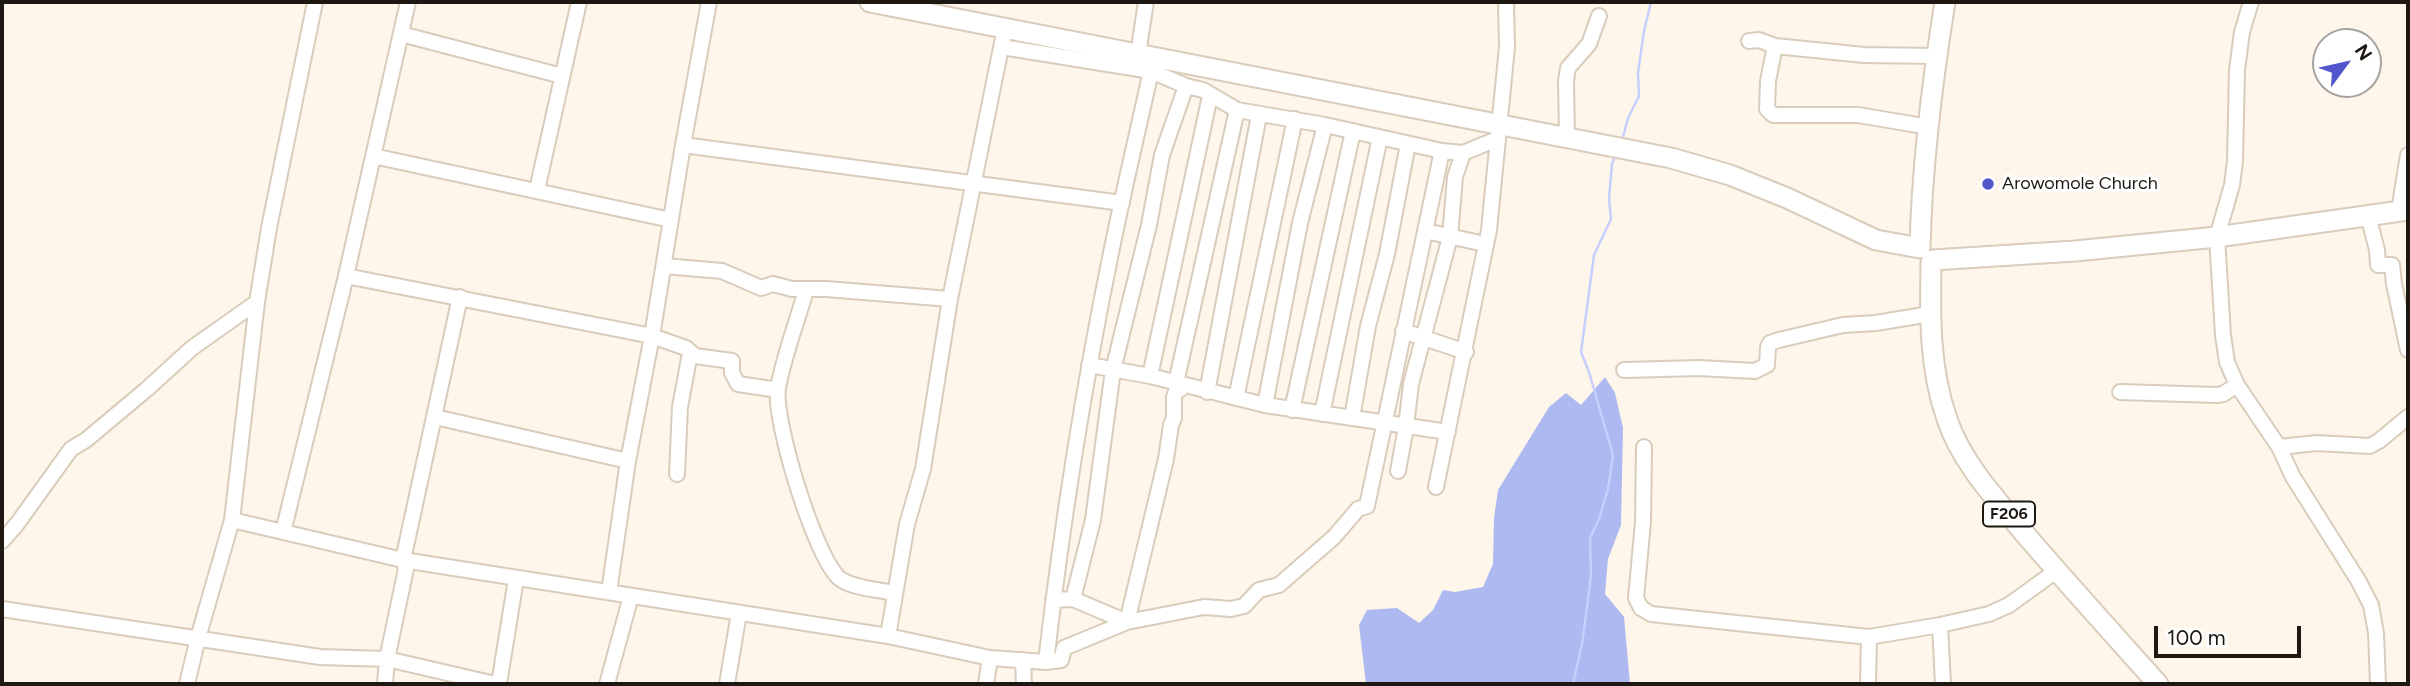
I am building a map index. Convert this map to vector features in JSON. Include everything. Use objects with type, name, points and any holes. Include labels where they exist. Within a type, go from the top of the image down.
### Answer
[{"type":"main road","points":[[870,2],[1004,37],[1138,54],[1497,131],[1567,137],[1671,158],[1730,176],[1787,198],[1868,237],[1926,254],[1971,257],[2075,251],[2217,237],[2404,211]]},
{"type":"main road","name":"F206","points":[[1945,2],[1921,212],[1933,359],[1947,419],[1955,439],[1997,500],[2056,571],[2158,684]]},
{"type":"street","points":[[187,684],[232,520],[257,302],[314,2]]},
{"type":"street","points":[[283,532],[346,276],[408,2]]},
{"type":"street","points":[[537,190],[579,2]]},
{"type":"street","points":[[608,592],[628,460],[709,2]]},
{"type":"street","points":[[1138,54],[1146,2]]},
{"type":"street","points":[[2251,2],[2242,32],[2238,70],[2232,185],[2217,237],[2227,362],[2237,386],[2279,447],[2293,477],[2371,605],[2376,633],[2378,684]]},
{"type":"street","points":[[1436,487],[1466,352],[1489,230],[1507,47],[1507,4]]},
{"type":"street","points":[[1567,137],[1566,81],[1569,68],[1589,44],[1599,16]]},
{"type":"street","points":[[401,34],[562,76]]},
{"type":"street","points":[[888,636],[909,516],[923,469],[950,299],[972,184],[1004,37],[1151,71],[1203,90],[1237,110],[1325,125],[1442,151],[1463,153],[1497,131]]},
{"type":"street","points":[[1749,41],[1759,40],[1775,46],[1864,55],[1937,56]]},
{"type":"street","points":[[1775,46],[1768,81],[1767,109],[1773,114],[1858,115],[1929,127]]},
{"type":"street","points":[[1046,662],[1089,365],[1151,71]]},
{"type":"street","points":[[1073,599],[1093,520],[1113,370],[1149,225],[1162,155],[1186,86]]},
{"type":"street","points":[[1150,376],[1210,96]]},
{"type":"street","points":[[1176,383],[1237,110]]},
{"type":"street","points":[[1207,392],[1259,115]]},
{"type":"street","points":[[1236,398],[1295,120]]},
{"type":"street","points":[[1265,405],[1300,222],[1325,125]]},
{"type":"street","points":[[1292,410],[1353,131]]},
{"type":"street","points":[[1322,414],[1380,137]]},
{"type":"street","points":[[1352,418],[1368,326],[1387,254],[1408,144]]},
{"type":"street","points":[[683,145],[1122,203]]},
{"type":"street","points":[[232,520],[402,560],[888,636],[990,658],[1046,662],[1062,660],[1064,648],[1126,622],[1204,607],[1244,607],[1259,590],[1279,585],[1334,537],[1358,509],[1367,506],[1442,151]]},
{"type":"street","points":[[1398,471],[1411,384],[1450,237],[1455,177],[1463,153]]},
{"type":"street","points":[[2404,211],[2408,155]]},
{"type":"street","points":[[373,156],[671,219]]},
{"type":"street","points":[[2368,215],[2378,265],[2392,265],[2408,350]]},
{"type":"street","points":[[1425,231],[1485,244]]},
{"type":"street","points":[[664,266],[722,271],[761,288],[773,284],[806,290],[826,289],[950,299]]},
{"type":"street","points":[[346,276],[652,336],[686,348],[695,356],[733,361],[732,373],[738,384],[778,390]]},
{"type":"street","points":[[806,290],[778,390],[782,433],[793,475],[828,563],[838,578],[847,583],[895,593]]},
{"type":"street","points":[[385,684],[387,660],[406,569],[402,560],[460,298]]},
{"type":"street","points":[[2,541],[71,449],[127,406],[192,348],[257,302]]},
{"type":"street","points":[[1624,370],[1699,368],[1755,371],[1767,365],[1770,343],[1843,325],[1876,323],[1930,312]]},
{"type":"street","points":[[1403,331],[1466,352]]},
{"type":"street","points":[[677,474],[680,407],[690,353]]},
{"type":"street","points":[[1089,365],[1150,376],[1265,405],[1448,432]]},
{"type":"street","points":[[1126,622],[1166,459],[1174,418],[1174,397],[1176,391],[1181,389],[1176,383]]},
{"type":"street","points":[[2120,392],[2217,395],[2237,386]]},
{"type":"street","points":[[435,417],[628,460]]},
{"type":"street","points":[[2279,447],[2317,443],[2370,446],[2408,417]]},
{"type":"street","points":[[1644,447],[1643,522],[1636,598],[1641,608],[1651,614],[1869,637],[1989,614],[2009,605],[2056,571]]},
{"type":"street","points":[[2,609],[320,657],[387,660],[497,684],[516,579]]},
{"type":"street","points":[[607,684],[631,596]]},
{"type":"street","points":[[1053,600],[1073,599],[1126,622]]},
{"type":"street","points":[[727,684],[739,613]]},
{"type":"street","points":[[1940,625],[1943,684]]},
{"type":"street","points":[[1868,684],[1869,637]]},
{"type":"street","points":[[986,684],[990,658]]},
{"type":"street","points":[[1023,660],[1024,684]]},
{"type":"shaded area","points":[[1605,377],[1615,393],[1623,428],[1621,525],[1608,559],[1605,594],[1624,617],[1630,684],[1366,684],[1359,625],[1367,610],[1397,608],[1419,623],[1433,610],[1443,590],[1455,592],[1483,587],[1493,564],[1494,518],[1498,490],[1549,407],[1566,393],[1581,405]]},
{"type":"waterway","points":[[1622,141],[1628,118],[1639,96],[1638,73],[1651,2]]},
{"type":"waterway","points":[[1573,684],[1582,644],[1591,575],[1590,538],[1608,489],[1613,455],[1581,352],[1594,255],[1611,219],[1609,198],[1615,156]]},
{"type":"place","name":"Arowomole Church","points":[[1988,184]]}]
